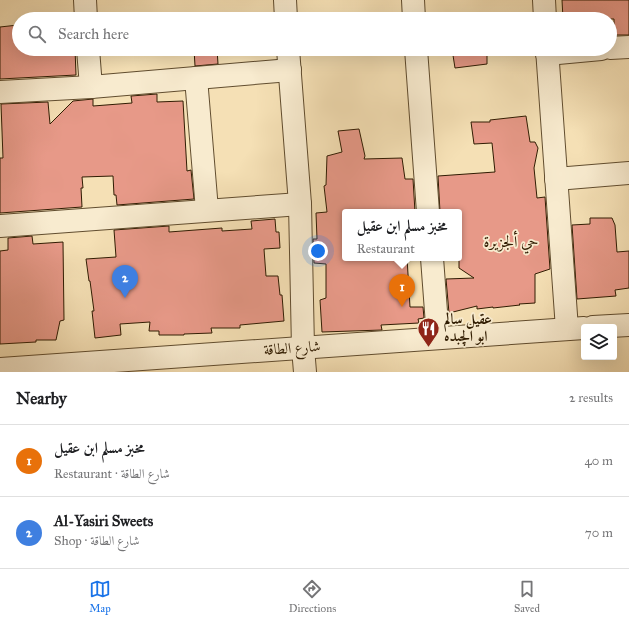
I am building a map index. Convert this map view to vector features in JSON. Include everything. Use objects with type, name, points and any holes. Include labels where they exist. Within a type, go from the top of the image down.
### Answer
[{"type":"street","points":[[85,0],[86,12]]},
{"type":"street","points":[[285,0],[286,12]]},
{"type":"street","points":[[413,0],[414,12]]},
{"type":"street","points":[[544,0],[545,12]]},
{"type":"street","points":[[617,48],[629,47]]},
{"type":"street","points":[[89,56],[91,87]]},
{"type":"street","points":[[417,56],[428,209]]},
{"type":"street","points":[[547,56],[556,179],[575,328]]},
{"type":"street","points":[[0,92],[91,87],[196,78],[289,59],[300,204],[303,348],[305,372]]},
{"type":"street","points":[[196,78],[207,210]]},
{"type":"street","points":[[556,179],[629,173]]},
{"type":"street","points":[[0,226],[300,204]]},
{"type":"street","points":[[432,261],[438,338]]},
{"type":"street","points":[[617,325],[629,324]]},
{"type":"street","name":"شارع الطاقة","points":[[0,369],[575,328]]},
{"type":"building","points":[[562,0],[629,0],[629,35],[617,35],[617,12],[563,12]]},
{"type":"building","points":[[12,26],[12,56],[75,56],[76,75],[0,79],[0,27]]},
{"type":"building","points":[[194,56],[217,56],[218,64],[195,66]]},
{"type":"building","points":[[453,56],[487,56],[487,64],[455,68]]},
{"type":"building","points":[[157,94],[157,102],[183,101],[187,171],[191,170],[194,199],[117,205],[116,195],[114,195],[113,176],[82,177],[82,207],[0,213],[0,158],[3,158],[1,104],[48,102],[50,124],[73,101],[93,99],[93,106],[132,103],[131,96]]},
{"type":"building","points":[[526,116],[530,142],[535,142],[538,148],[534,168],[537,198],[545,197],[550,269],[535,274],[535,303],[477,309],[477,306],[449,313],[446,279],[474,278],[459,268],[459,261],[462,261],[462,209],[440,209],[438,176],[495,172],[492,143],[474,144],[471,122],[490,122],[490,120]]},
{"type":"building","points":[[359,129],[365,156],[364,159],[402,158],[405,179],[413,179],[415,209],[342,209],[342,261],[407,261],[410,307],[423,307],[424,318],[418,319],[419,323],[381,325],[382,330],[322,332],[320,300],[326,298],[326,264],[314,263],[313,239],[317,239],[316,213],[327,212],[324,186],[326,185],[327,156],[342,152],[338,131]]},
{"type":"building","points":[[590,218],[612,218],[615,225],[617,252],[629,251],[629,288],[615,290],[616,296],[577,299],[572,225],[590,224]]},
{"type":"building","points":[[275,219],[276,232],[279,232],[280,248],[264,249],[266,276],[278,276],[280,295],[282,295],[284,321],[240,325],[240,328],[211,328],[212,333],[184,335],[159,335],[159,331],[149,331],[150,322],[120,324],[121,335],[95,338],[92,311],[94,311],[86,259],[116,257],[114,230],[169,226],[169,232],[222,228],[222,231],[252,229],[251,221]]},
{"type":"building","points":[[32,236],[33,244],[63,242],[64,320],[60,321],[56,340],[36,340],[36,342],[0,344],[0,251],[8,250],[8,238]]},
{"type":"place","name":"Al-Yasiri Sweets","points":[[125,298]]},
{"type":"place","name":"مخبز مسلم ابن عقيل","points":[[402,307]]},
{"type":"place","name":"عقيل سالم ابو الچبده","points":[[429,348]]},
{"type":"district","name":"حي ألجزيرة","points":[[511,241]]}]
